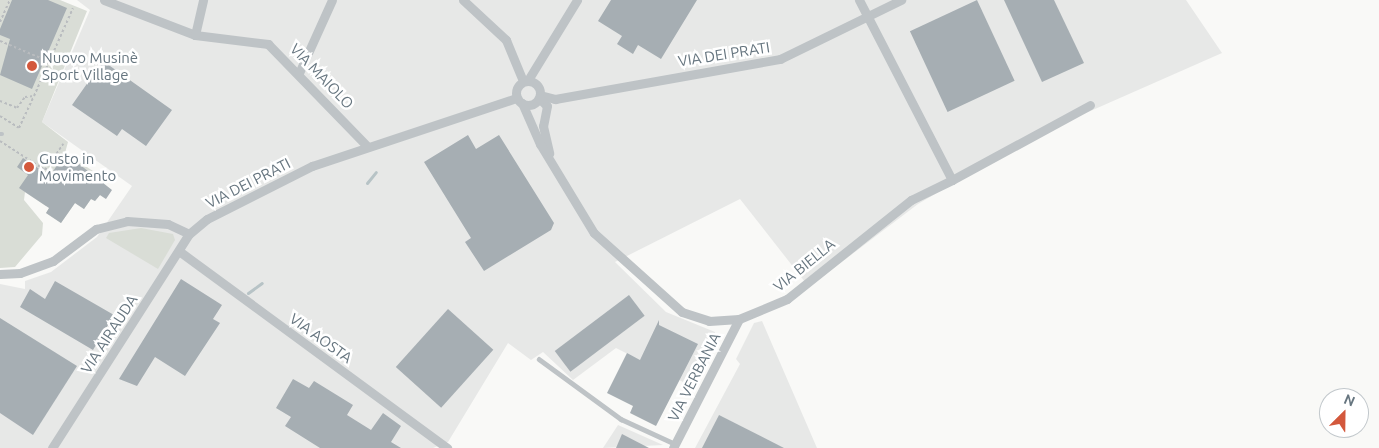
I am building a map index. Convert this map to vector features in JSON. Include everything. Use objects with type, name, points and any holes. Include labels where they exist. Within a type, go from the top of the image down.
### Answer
[{"type":"street","name":"VIA MAIOLO","points":[[104,0],[195,35],[268,44],[300,73],[367,146]]},
{"type":"street","points":[[195,35],[203,0]]},
{"type":"street","points":[[300,73],[332,0]]},
{"type":"street","points":[[463,0],[506,40],[526,81],[539,86],[540,97],[533,104],[520,101],[516,90],[526,81],[577,0]]},
{"type":"street","points":[[859,0],[866,17],[952,180]]},
{"type":"street","name":"VIA DEI PRATI","points":[[540,97],[555,99],[780,59],[901,0]]},
{"type":"street","name":"VIA BIELLA","points":[[540,97],[547,106],[543,126],[549,156]]},
{"type":"street","name":"VIA DEI PRATI","points":[[189,234],[207,219],[312,166],[367,146],[520,101]]},
{"type":"street","name":"VIA BIELLA","points":[[520,101],[588,225],[650,287],[689,314],[725,323],[740,319],[788,299],[911,200],[952,180],[1090,105]]},
{"type":"street","points":[[0,274],[20,273],[52,261],[96,229],[128,221],[168,224],[189,234]]},
{"type":"street","name":"VIA AIRAUDA","points":[[52,448],[189,234]]},
{"type":"street","name":"VIA AOSTA","points":[[179,251],[447,448]]},
{"type":"street","name":"VIA VERBANIA","points":[[674,446],[740,319]]},
{"type":"lane","points":[[539,359],[621,419],[674,446]]},
{"type":"path","points":[[0,22],[10,0]]},
{"type":"path","points":[[0,116],[19,128],[73,8]]},
{"type":"path","points":[[0,41],[43,59]]},
{"type":"path","points":[[0,101],[17,108],[25,97],[34,96]]},
{"type":"path","points":[[0,141],[45,170],[63,144]]},
{"type":"shaded area","name":"Nuovo Musinè Sport Village","points":[[0,0],[60,0],[87,11],[42,122],[68,142],[65,153],[93,171],[90,175],[106,199],[100,195],[95,201],[91,199],[84,209],[75,203],[61,223],[46,213],[58,196],[46,206],[25,192],[24,200],[43,223],[42,235],[15,267],[0,268]]},
{"type":"shaded area","points":[[77,0],[1186,0],[1222,53],[1036,135],[918,204],[809,287],[740,199],[615,262],[666,312],[715,332],[716,345],[693,387],[616,348],[573,380],[543,352],[531,360],[508,343],[448,442],[433,448],[0,448],[0,284],[25,289],[25,281],[51,272],[97,237],[132,186],[42,122],[90,10]]},
{"type":"shaded area","points":[[141,228],[173,234],[175,240],[158,269],[106,238],[109,233]]},
{"type":"shaded area","points":[[762,321],[817,448],[695,448],[740,364],[736,359],[754,323]]},
{"type":"shaded area","points":[[618,425],[663,445],[603,448]]},
{"type":"building","points":[[12,0],[48,0],[67,8],[32,89],[0,75],[10,39],[0,35],[0,29]]},
{"type":"building","points":[[611,0],[697,0],[661,59],[638,45],[633,54],[617,44],[622,36],[598,21]]},
{"type":"building","points":[[977,0],[1015,81],[948,112],[910,31]]},
{"type":"building","points":[[1004,0],[1054,0],[1084,63],[1042,82]]},
{"type":"building","points":[[103,61],[172,110],[146,146],[122,129],[117,136],[72,105]]},
{"type":"building","points":[[468,135],[476,149],[499,135],[554,223],[551,230],[484,271],[465,242],[471,238],[424,162]]},
{"type":"building","points":[[65,153],[112,190],[106,199],[100,195],[95,201],[91,199],[84,209],[75,203],[61,223],[46,213],[49,208],[19,188],[28,175],[17,167],[23,158],[50,176]]},
{"type":"building","points":[[181,279],[222,305],[213,319],[220,323],[185,376],[155,357],[137,386],[119,379]]},
{"type":"building","points":[[55,281],[114,315],[93,350],[20,307],[30,289],[45,299]]},
{"type":"building","points":[[629,295],[645,316],[570,372],[555,351]]},
{"type":"building","points":[[448,309],[493,350],[441,408],[396,367]]},
{"type":"building","points":[[0,318],[77,366],[33,435],[0,413]]},
{"type":"building","points":[[659,320],[659,325],[698,344],[656,426],[630,413],[633,406],[607,393],[627,353],[640,360]]},
{"type":"building","points":[[293,379],[309,388],[314,381],[353,405],[347,415],[371,430],[383,413],[401,426],[391,442],[401,448],[320,448],[285,426],[291,417],[276,408]]},
{"type":"building","points":[[719,415],[784,448],[702,448]]},
{"type":"building","points":[[622,434],[649,448],[616,448]]},
{"type":"waterway","points":[[367,183],[376,172]]},
{"type":"waterway","points":[[248,293],[262,283]]},
{"type":"place","name":"Nuovo Musinè Sport Village","points":[[32,66]]},
{"type":"place","name":"Gusto in Movimento","points":[[29,167]]}]
